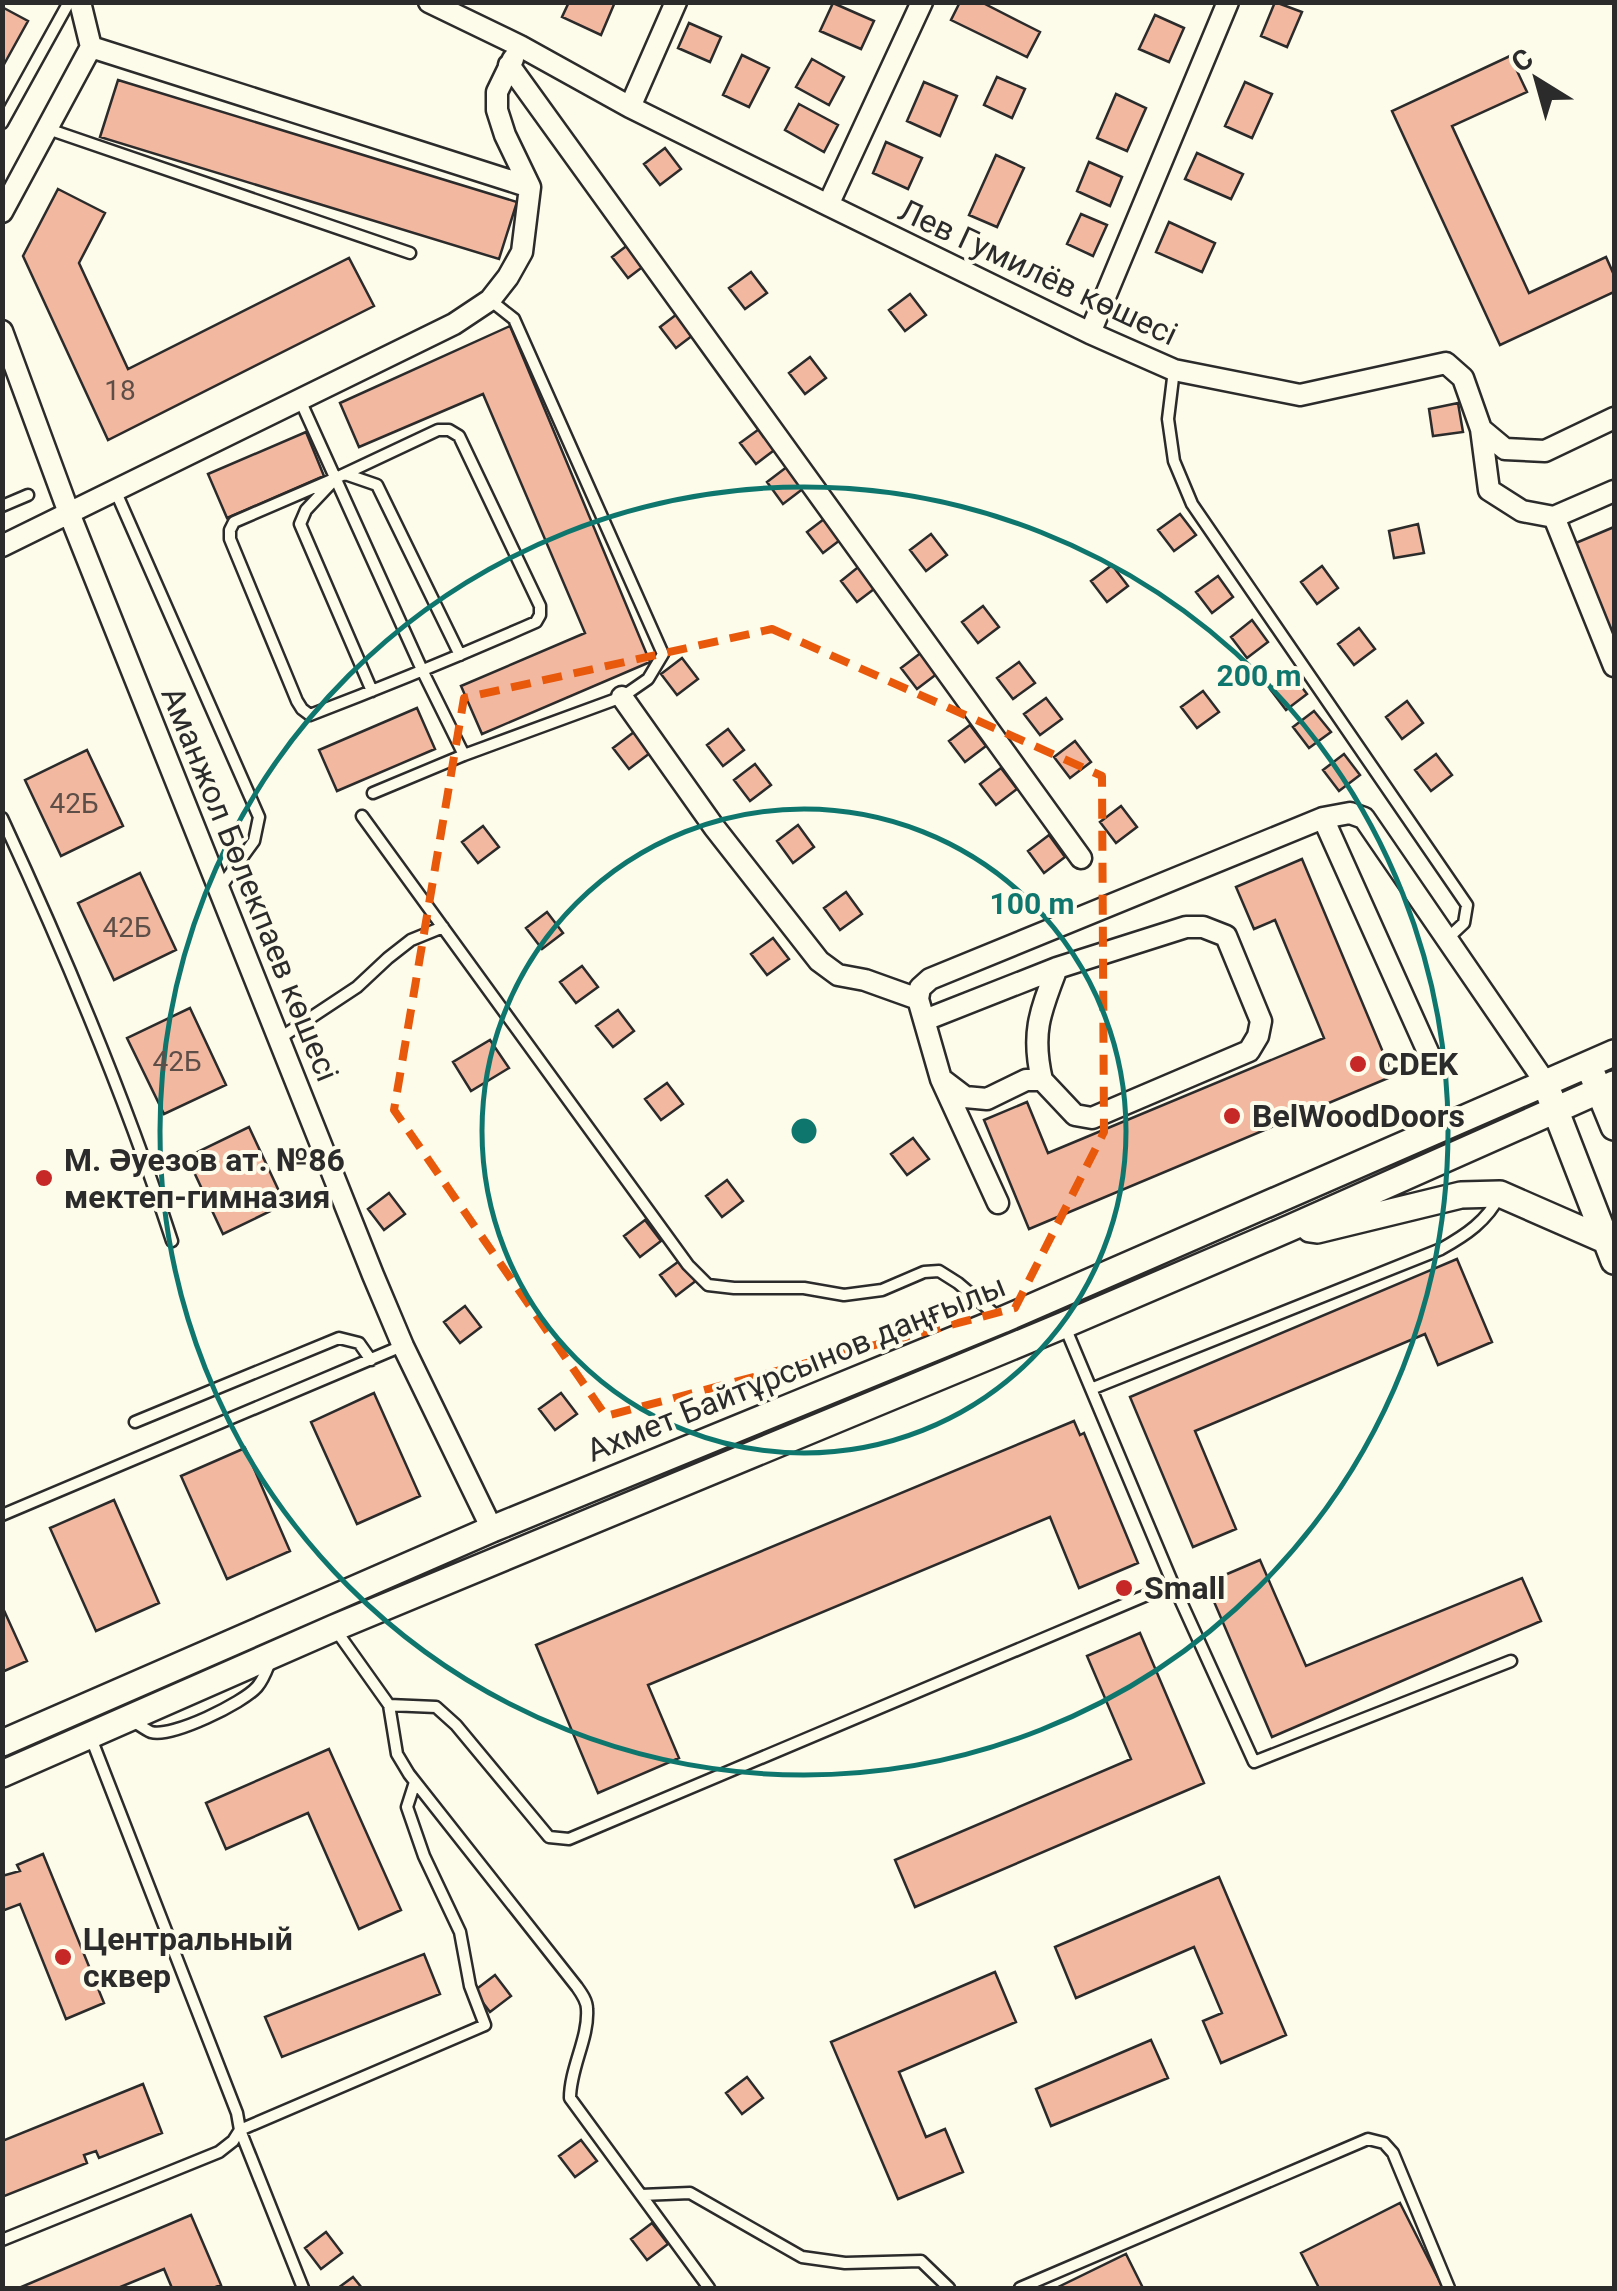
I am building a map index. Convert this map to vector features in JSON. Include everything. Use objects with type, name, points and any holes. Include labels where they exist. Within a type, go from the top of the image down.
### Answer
[{"type":"street","points":[[2,212],[91,47],[80,2]]},
{"type":"street","name":"Лев Гумилёв көшесі","points":[[428,2],[828,206],[1174,370],[1300,395],[1446,363],[1462,378],[1481,428]]},
{"type":"street","points":[[630,106],[676,2]]},
{"type":"street","points":[[828,206],[922,2]]},
{"type":"street","points":[[1090,333],[1228,2]]},
{"type":"street","points":[[2,546],[454,324],[490,300],[522,252],[530,187],[497,110],[497,92],[520,46]]},
{"type":"street","points":[[91,47],[530,187]]},
{"type":"street","points":[[509,66],[1081,858]]},
{"type":"street","name":"Аманжол Бөлекпаев көшесі","points":[[2,331],[69,513],[403,1346],[492,1529]]},
{"type":"street","points":[[1481,428],[1506,449],[1545,450],[1614,418]]},
{"type":"street","points":[[1481,428],[1489,490],[1522,511],[1554,517],[1614,492]]},
{"type":"street","points":[[1554,517],[1614,666]]},
{"type":"street","points":[[622,696],[714,827],[819,962],[838,974],[918,999]]},
{"type":"street","points":[[998,1203],[941,1079],[918,999],[920,988],[930,979],[1323,818],[1350,813],[1364,818],[1545,1082],[1610,1250]]},
{"type":"street","points":[[1323,818],[1433,1064]]},
{"type":"street","points":[[925,1020],[1057,968],[1186,927],[1203,927],[1226,936],[1261,1022],[1258,1036],[1249,1051],[1092,1118],[1075,1115],[1042,1080],[1036,1056],[1036,1029],[1057,968]]},
{"type":"street","name":"Ахмет Байтұрсынов даңғылы","points":[[8,1740],[492,1529],[1002,1320],[1614,1053]]},
{"type":"street","points":[[1587,1064],[1607,1087],[1614,1126]]},
{"type":"street","points":[[941,1079],[965,1096],[987,1099],[1026,1080],[1042,1080]]},
{"type":"street","name":"Ахмет Байтұрсынов даңғылы","points":[[14,1769],[334,1628],[1064,1325],[1607,1087]]},
{"type":"street","points":[[1290,1228],[1317,1230],[1461,1195],[1500,1194],[1610,1250]]},
{"type":"street","points":[[8,1740],[14,1769]]},
{"type":"lane","points":[[2,123],[69,2]]},
{"type":"lane","points":[[48,129],[410,253]]},
{"type":"lane","points":[[373,793],[622,696],[648,679],[663,654],[514,319],[490,300]]},
{"type":"lane","points":[[1174,370],[1168,419],[1174,462],[1192,504],[1466,904],[1464,923],[1447,939]]},
{"type":"lane","points":[[300,400],[340,476],[423,672],[464,756]]},
{"type":"lane","points":[[438,430],[450,430],[459,436],[540,606],[536,622],[423,672],[310,715],[302,710],[230,539],[230,530],[234,522],[340,476],[438,430]]},
{"type":"lane","points":[[340,476],[378,485],[460,655]]},
{"type":"lane","points":[[340,476],[306,510],[300,524],[372,691]]},
{"type":"lane","points":[[115,490],[259,817],[254,842],[220,889]]},
{"type":"lane","points":[[2,506],[28,495]]},
{"type":"lane","points":[[362,816],[688,1265],[708,1285],[804,1288],[844,1295],[882,1290],[924,1272],[939,1271],[1002,1320]]},
{"type":"lane","points":[[2,818],[42,902],[142,1150],[172,1241]]},
{"type":"lane","points":[[280,1038],[358,987],[412,940],[443,928]]},
{"type":"lane","points":[[1091,1389],[1440,1249],[1467,1235],[1492,1211],[1500,1194]]},
{"type":"lane","points":[[1064,1325],[1173,1584],[1254,1762],[1511,1661]]},
{"type":"lane","points":[[135,1422],[340,1338],[359,1343],[371,1360]]},
{"type":"lane","points":[[2,1514],[403,1346]]},
{"type":"lane","points":[[389,1704],[436,1707],[549,1837],[569,1839],[1173,1584]]},
{"type":"lane","points":[[334,1628],[389,1704],[397,1754],[415,1782],[578,1987],[588,2005],[570,2082],[570,2098],[709,2288]]},
{"type":"lane","points":[[90,1736],[302,2288]]},
{"type":"lane","points":[[2,2240],[218,2152],[240,2130],[485,2025],[470,1986],[460,1932],[424,1856],[407,1808],[415,1782]]},
{"type":"lane","points":[[1020,2288],[1368,2139],[1384,2143],[1394,2153],[1449,2288]]},
{"type":"lane","points":[[641,2195],[690,2193],[802,2257],[844,2264],[921,2261],[949,2288]]},
{"type":"highlighted area","points":[[772,629],[1102,776],[1104,1132],[1015,1308],[606,1416],[394,1110],[464,698]]},
{"type":"building","points":[[569,2],[615,2],[601,35],[562,17]]},
{"type":"building","points":[[960,2],[981,2],[1040,32],[1027,57],[951,20]]},
{"type":"building","points":[[1275,2],[1302,12],[1287,47],[1261,36]]},
{"type":"building","points":[[833,3],[874,21],[861,49],[820,31]]},
{"type":"building","points":[[2,7],[28,21],[2,68]]},
{"type":"building","points":[[1155,15],[1184,28],[1169,62],[1139,49]]},
{"type":"building","points":[[689,23],[721,37],[710,62],[678,48]]},
{"type":"building","points":[[742,55],[769,68],[749,107],[723,95]]},
{"type":"building","points":[[1510,56],[1527,92],[1452,126],[1529,293],[1606,257],[1614,275],[1614,292],[1500,345],[1392,111]]},
{"type":"building","points":[[812,59],[844,77],[829,105],[796,87]]},
{"type":"building","points":[[997,77],[1025,89],[1012,118],[984,105]]},
{"type":"building","points":[[118,80],[517,202],[499,259],[100,137]]},
{"type":"building","points":[[924,82],[957,96],[940,136],[907,121]]},
{"type":"building","points":[[1245,82],[1272,94],[1252,138],[1225,126]]},
{"type":"building","points":[[1116,94],[1146,108],[1127,151],[1097,138]]},
{"type":"building","points":[[799,104],[838,125],[824,152],[785,130]]},
{"type":"building","points":[[886,142],[922,158],[908,189],[873,173]]},
{"type":"building","points":[[665,148],[681,169],[660,185],[644,164]]},
{"type":"building","points":[[1197,153],[1243,174],[1231,199],[1185,179]]},
{"type":"building","points":[[996,155],[1024,168],[997,227],[969,215]]},
{"type":"building","points":[[1089,162],[1122,177],[1110,206],[1077,191]]},
{"type":"building","points":[[58,189],[105,213],[79,263],[128,369],[349,258],[374,306],[108,440],[23,256]]},
{"type":"building","points":[[1081,214],[1107,225],[1093,256],[1067,244]]},
{"type":"building","points":[[1169,222],[1215,243],[1202,272],[1156,252]]},
{"type":"building","points":[[633,241],[649,262],[628,278],[612,257]]},
{"type":"building","points":[[751,272],[767,293],[745,309],[729,288]]},
{"type":"building","points":[[910,294],[926,315],[905,331],[889,310]]},
{"type":"building","points":[[681,311],[697,332],[676,348],[660,327]]},
{"type":"building","points":[[510,326],[650,662],[482,734],[461,686],[585,633],[483,394],[359,447],[340,403]]},
{"type":"building","points":[[810,357],[826,378],[805,394],[789,373]]},
{"type":"building","points":[[1458,403],[1463,432],[1433,436],[1429,409]]},
{"type":"building","points":[[762,427],[777,448],[756,464],[740,443]]},
{"type":"building","points":[[306,432],[324,476],[227,518],[208,474]]},
{"type":"building","points":[[788,466],[804,488],[783,504],[767,482]]},
{"type":"building","points":[[1180,514],[1196,535],[1174,551],[1158,530]]},
{"type":"building","points":[[828,516],[844,537],[823,553],[807,532]]},
{"type":"building","points":[[1418,524],[1424,553],[1394,558],[1389,531]]},
{"type":"building","points":[[1614,527],[1614,647],[1571,545]]},
{"type":"building","points":[[931,534],[947,555],[926,571],[910,550]]},
{"type":"building","points":[[862,564],[878,586],[857,602],[841,581]]},
{"type":"building","points":[[1112,565],[1128,586],[1107,602],[1091,581]]},
{"type":"building","points":[[1322,566],[1338,588],[1317,604],[1301,582]]},
{"type":"building","points":[[1218,576],[1233,597],[1212,613],[1196,592]]},
{"type":"building","points":[[983,606],[999,627],[978,643],[962,622]]},
{"type":"building","points":[[1252,620],[1268,642],[1247,658],[1231,637]]},
{"type":"building","points":[[1359,628],[1375,649],[1354,665],[1338,644]]},
{"type":"building","points":[[922,652],[938,673],[917,689],[901,668]]},
{"type":"building","points":[[682,658],[698,679],[677,695],[661,674]]},
{"type":"building","points":[[1019,662],[1035,683],[1013,699],[997,678]]},
{"type":"building","points":[[1291,673],[1307,694],[1286,710],[1270,689]]},
{"type":"building","points":[[1203,691],[1219,712],[1197,728],[1181,707]]},
{"type":"building","points":[[1046,698],[1062,719],[1040,735],[1024,714]]},
{"type":"building","points":[[1407,701],[1423,723],[1402,739],[1386,717]]},
{"type":"building","points":[[417,708],[435,749],[337,791],[319,750]]},
{"type":"building","points":[[1314,711],[1331,732],[1309,748],[1293,727]]},
{"type":"building","points":[[970,725],[986,746],[965,762],[949,741]]},
{"type":"building","points":[[728,729],[744,750],[723,766],[707,745]]},
{"type":"building","points":[[634,732],[650,753],[629,769],[613,748]]},
{"type":"building","points":[[1075,741],[1091,762],[1070,778],[1054,757]]},
{"type":"building","points":[[87,750],[123,826],[61,856],[25,780]]},
{"type":"building","points":[[1344,754],[1360,775],[1339,791],[1323,770]]},
{"type":"building","points":[[1436,754],[1452,775],[1431,791],[1415,770]]},
{"type":"building","points":[[755,764],[771,785],[750,801],[734,780]]},
{"type":"building","points":[[1001,768],[1017,789],[996,805],[980,784]]},
{"type":"building","points":[[1121,806],[1137,827],[1116,843],[1100,822]]},
{"type":"building","points":[[798,825],[814,847],[793,863],[777,841]]},
{"type":"building","points":[[483,826],[499,847],[478,863],[462,842]]},
{"type":"building","points":[[1049,835],[1065,857],[1044,873],[1028,851]]},
{"type":"building","points":[[1302,859],[1393,1076],[1029,1229],[984,1120],[1027,1102],[1048,1153],[1324,1038],[1275,920],[1254,929],[1236,887]]},
{"type":"building","points":[[140,873],[176,950],[114,980],[78,903]]},
{"type":"building","points":[[846,892],[862,914],[840,930],[824,908]]},
{"type":"building","points":[[547,912],[563,933],[542,949],[526,928]]},
{"type":"building","points":[[773,938],[789,959],[767,975],[751,954]]},
{"type":"building","points":[[582,966],[598,987],[576,1003],[560,982]]},
{"type":"building","points":[[190,1008],[226,1085],[164,1114],[127,1038]]},
{"type":"building","points":[[618,1010],[634,1031],[613,1047],[596,1026]]},
{"type":"building","points":[[490,1040],[509,1068],[471,1091],[453,1062]]},
{"type":"building","points":[[667,1083],[683,1104],[661,1120],[645,1099]]},
{"type":"building","points":[[249,1127],[285,1204],[223,1234],[187,1157]]},
{"type":"building","points":[[913,1138],[929,1159],[907,1175],[891,1154]]},
{"type":"building","points":[[727,1180],[743,1201],[722,1217],[706,1196]]},
{"type":"building","points":[[389,1193],[405,1214],[384,1230],[368,1209]]},
{"type":"building","points":[[645,1220],[661,1241],[640,1257],[624,1236]]},
{"type":"building","points":[[682,1259],[697,1280],[676,1296],[660,1275]]},
{"type":"building","points":[[1457,1259],[1492,1342],[1438,1365],[1425,1334],[1195,1431],[1236,1529],[1193,1547],[1130,1397]]},
{"type":"building","points":[[465,1306],[481,1327],[460,1343],[444,1322]]},
{"type":"building","points":[[374,1393],[420,1496],[357,1524],[311,1422]]},
{"type":"building","points":[[561,1393],[577,1414],[555,1430],[539,1409]]},
{"type":"building","points":[[1074,1421],[1080,1435],[1084,1433],[1138,1563],[1079,1588],[1050,1517],[648,1685],[679,1758],[598,1793],[536,1645]]},
{"type":"building","points":[[245,1448],[290,1551],[227,1579],[181,1476]]},
{"type":"building","points":[[114,1500],[159,1603],[96,1631],[50,1528]]},
{"type":"building","points":[[1260,1560],[1306,1666],[1522,1578],[1541,1621],[1272,1737],[1206,1583]]},
{"type":"building","points":[[2,1606],[27,1661],[2,1672]]},
{"type":"building","points":[[1140,1633],[1204,1783],[915,1907],[895,1860],[1131,1759],[1087,1656]]},
{"type":"building","points":[[329,1749],[401,1910],[359,1929],[308,1813],[226,1849],[206,1803]]},
{"type":"building","name":"Центральный сквер","points":[[43,1854],[104,2003],[66,2019],[20,1904],[2,1911],[2,1876],[20,1871],[17,1865]]},
{"type":"building","points":[[1219,1877],[1286,2035],[1221,2063],[1203,2021],[1222,2013],[1194,1947],[1076,1998],[1055,1947]]},
{"type":"building","points":[[424,1954],[440,1994],[282,2057],[265,2017]]},
{"type":"building","points":[[995,1972],[1016,2022],[899,2072],[926,2137],[945,2129],[963,2172],[898,2199],[831,2042]]},
{"type":"building","points":[[495,1975],[511,1996],[490,2012],[474,1991]]},
{"type":"building","points":[[1151,2040],[1168,2078],[1051,2126],[1036,2089]]},
{"type":"building","points":[[747,2077],[763,2098],[742,2114],[726,2093]]},
{"type":"building","points":[[143,2084],[162,2133],[99,2158],[96,2151],[84,2155],[87,2163],[2,2197],[2,2141]]},
{"type":"building","points":[[581,2140],[597,2161],[575,2177],[559,2156]]},
{"type":"building","points":[[1400,2203],[1443,2288],[1319,2288],[1301,2253]]},
{"type":"building","points":[[191,2215],[221,2285],[172,2288],[164,2269],[118,2288],[19,2288]]},
{"type":"building","points":[[652,2223],[668,2244],[647,2260],[631,2239]]},
{"type":"building","points":[[326,2232],[342,2253],[321,2269],[305,2248]]},
{"type":"building","points":[[1126,2254],[1143,2288],[1056,2288]]},
{"type":"building","points":[[353,2277],[362,2288],[338,2288]]},
{"type":"place","name":"CDEK","points":[[1358,1064]]},
{"type":"place","name":"BelWoodDoors","points":[[1232,1116]]},
{"type":"place","name":"М. Әуезов ат. №86 мектеп-гимназия","points":[[44,1178]]},
{"type":"place","name":"Small","points":[[1124,1588]]},
{"type":"place","name":"Центральный сквер","points":[[63,1957]]}]
